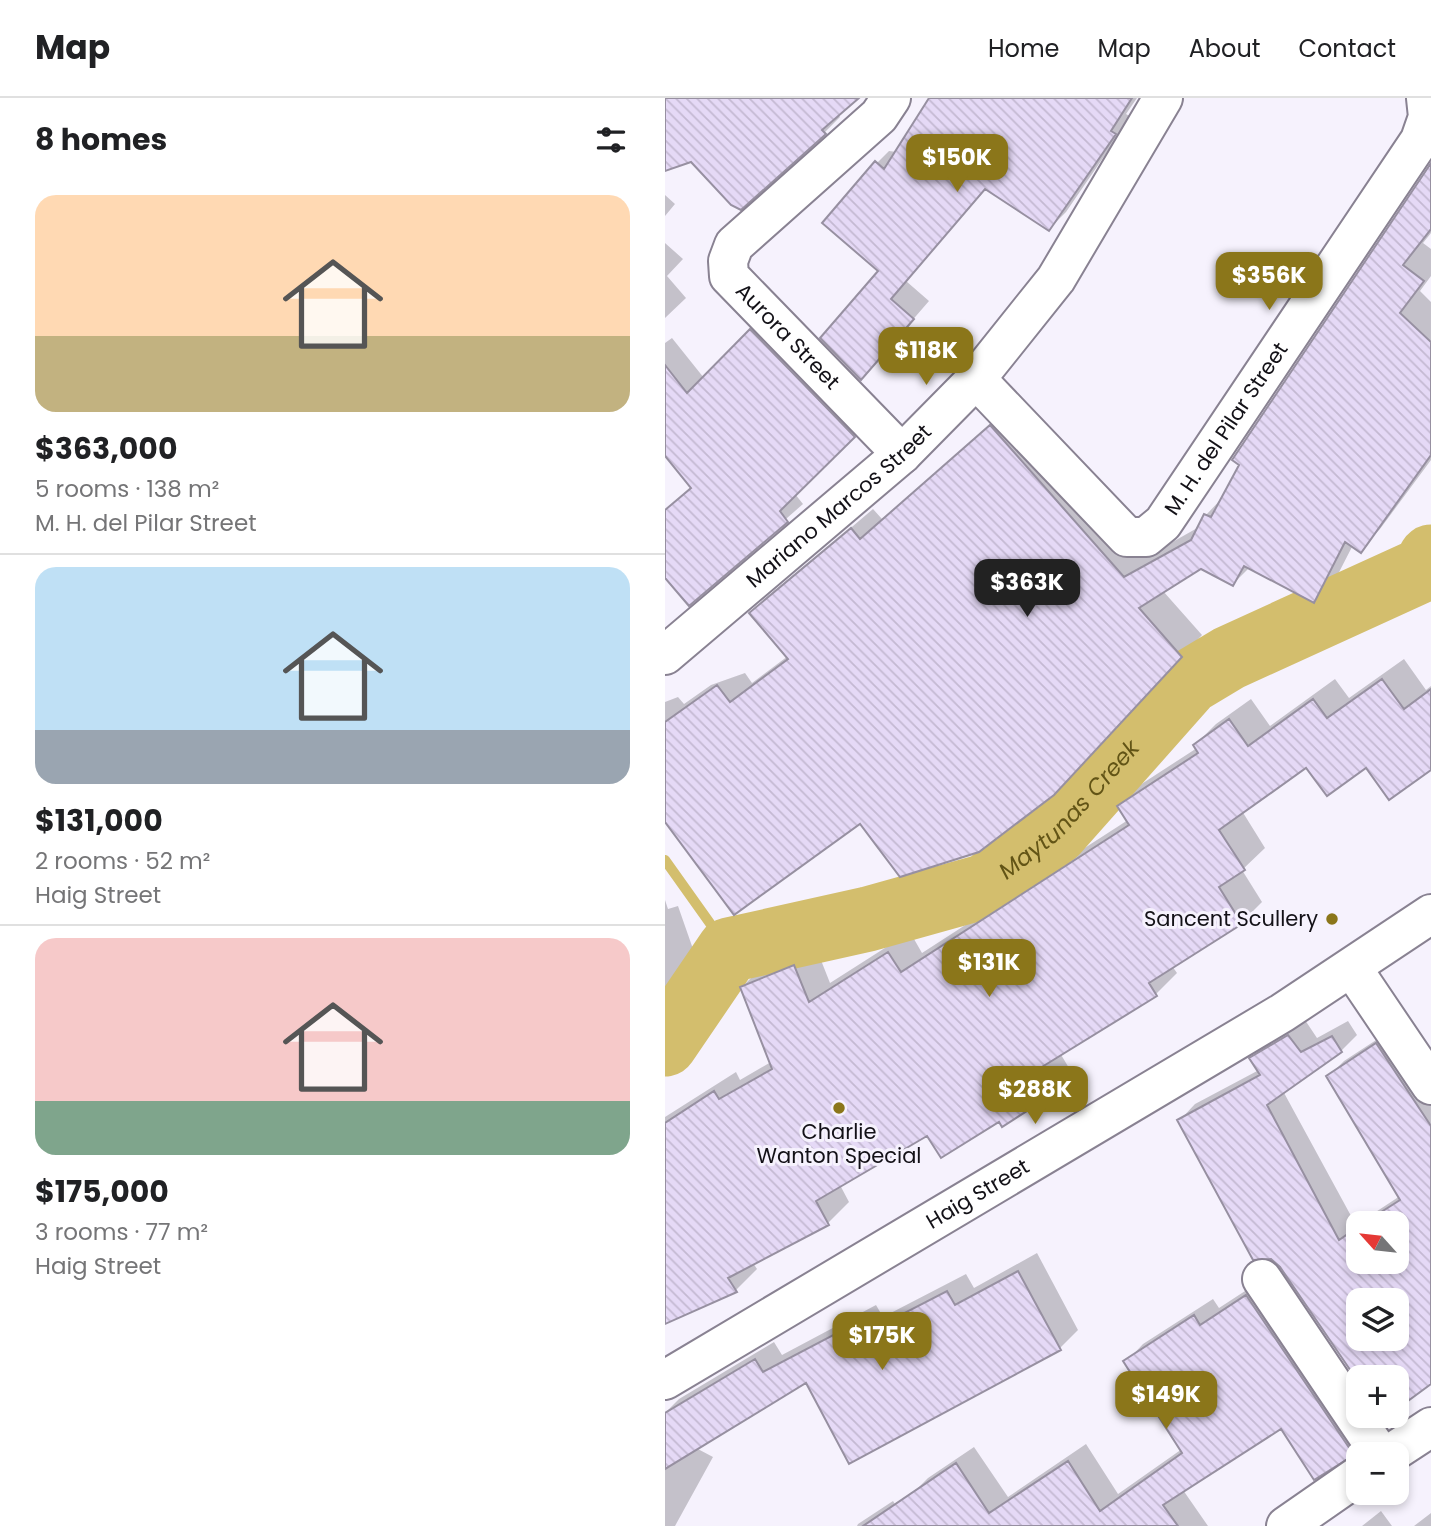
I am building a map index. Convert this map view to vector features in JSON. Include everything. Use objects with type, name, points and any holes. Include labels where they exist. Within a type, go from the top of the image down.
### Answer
[{"type":"street","name":"Aurora Street","points":[[891,98],[879,116],[734,245],[728,261],[729,276],[902,454]]},
{"type":"street","name":"Mariano Marcos Street","points":[[665,655],[902,454],[976,379],[1056,279],[1163,98]]},
{"type":"street","name":"M. H. del Pilar Street","points":[[976,379],[1127,537],[1146,537],[1163,523],[1420,140],[1427,107]]},
{"type":"street","name":"Haig Street","points":[[665,1380],[1282,1013],[1431,914]]},
{"type":"street","points":[[1352,968],[1431,1085]]},
{"type":"street","points":[[1262,1279],[1372,1442]]},
{"type":"street","points":[[1408,1442],[1431,1427]]},
{"type":"street","points":[[1286,1526],[1346,1484]]},
{"type":"building","points":[[665,98],[859,98],[822,130],[826,134],[741,210],[731,205],[691,162],[665,171]]},
{"type":"building","points":[[929,98],[1132,98],[1111,131],[1116,134],[1049,231],[985,189],[891,299],[914,319],[861,380],[820,338],[878,271],[822,223],[875,161],[884,169]]},
{"type":"building","points":[[1431,163],[1431,229],[1403,265],[1424,281],[1400,313],[1431,342],[1431,455],[1361,553],[1345,542],[1314,603],[1244,566],[1233,586],[1201,569],[1139,608],[1182,657],[1054,795],[979,852],[900,877],[860,824],[734,915],[665,822],[665,722],[717,685],[730,702],[788,659],[749,613],[851,528],[860,539],[990,425],[1124,577],[1191,540],[1204,514],[1211,517],[1239,465],[1232,460]]},
{"type":"building","points":[[750,329],[855,437],[780,511],[788,522],[689,606],[665,578],[665,510],[691,488],[665,456],[665,365],[687,393]]},
{"type":"building","points":[[1382,679],[1404,709],[1431,689],[1431,770],[1389,800],[1366,768],[1327,796],[1306,768],[1219,830],[1245,870],[1219,887],[1242,924],[1149,983],[1157,996],[1037,1070],[1052,1095],[1002,1127],[999,1122],[941,1158],[927,1136],[816,1201],[829,1225],[728,1278],[737,1292],[665,1324],[665,1123],[714,1091],[719,1099],[772,1069],[740,987],[794,965],[809,1002],[888,952],[901,972],[1129,825],[1117,806],[1198,753],[1193,745],[1229,719],[1248,746],[1313,699],[1327,718]]},
{"type":"building","points":[[1288,1035],[1301,1052],[1332,1036],[1342,1052],[1267,1105],[1339,1240],[1346,1235],[1346,1274],[1409,1274],[1409,1211],[1383,1211],[1400,1200],[1326,1076],[1376,1043],[1431,1126],[1431,1384],[1409,1400],[1409,1365],[1347,1365],[1280,1267],[1271,1259],[1253,1260],[1177,1120],[1260,1075],[1249,1058]]},
{"type":"building","points":[[1018,1271],[1061,1350],[849,1464],[806,1383],[665,1469],[665,1413],[755,1359],[763,1372],[858,1322],[864,1334],[947,1291],[955,1305]]},
{"type":"building","points":[[1246,1295],[1346,1443],[1346,1460],[1314,1480],[1281,1429],[1163,1505],[1178,1526],[863,1526],[956,1463],[989,1513],[1068,1461],[1100,1511],[1182,1453],[1123,1361],[1194,1315],[1200,1325]]},
{"type":"waterway","name":"Maytunas Creek","points":[[665,1044],[729,950],[868,919],[986,886],[1056,832],[1189,682],[1229,658],[1424,569],[1431,557]]},
{"type":"waterway","points":[[665,860],[729,950]]},
{"type":"place","name":"Sancent Scullery","points":[[1332,919]]},
{"type":"place","name":"Charlie Wanton Special","points":[[839,1108]]}]
